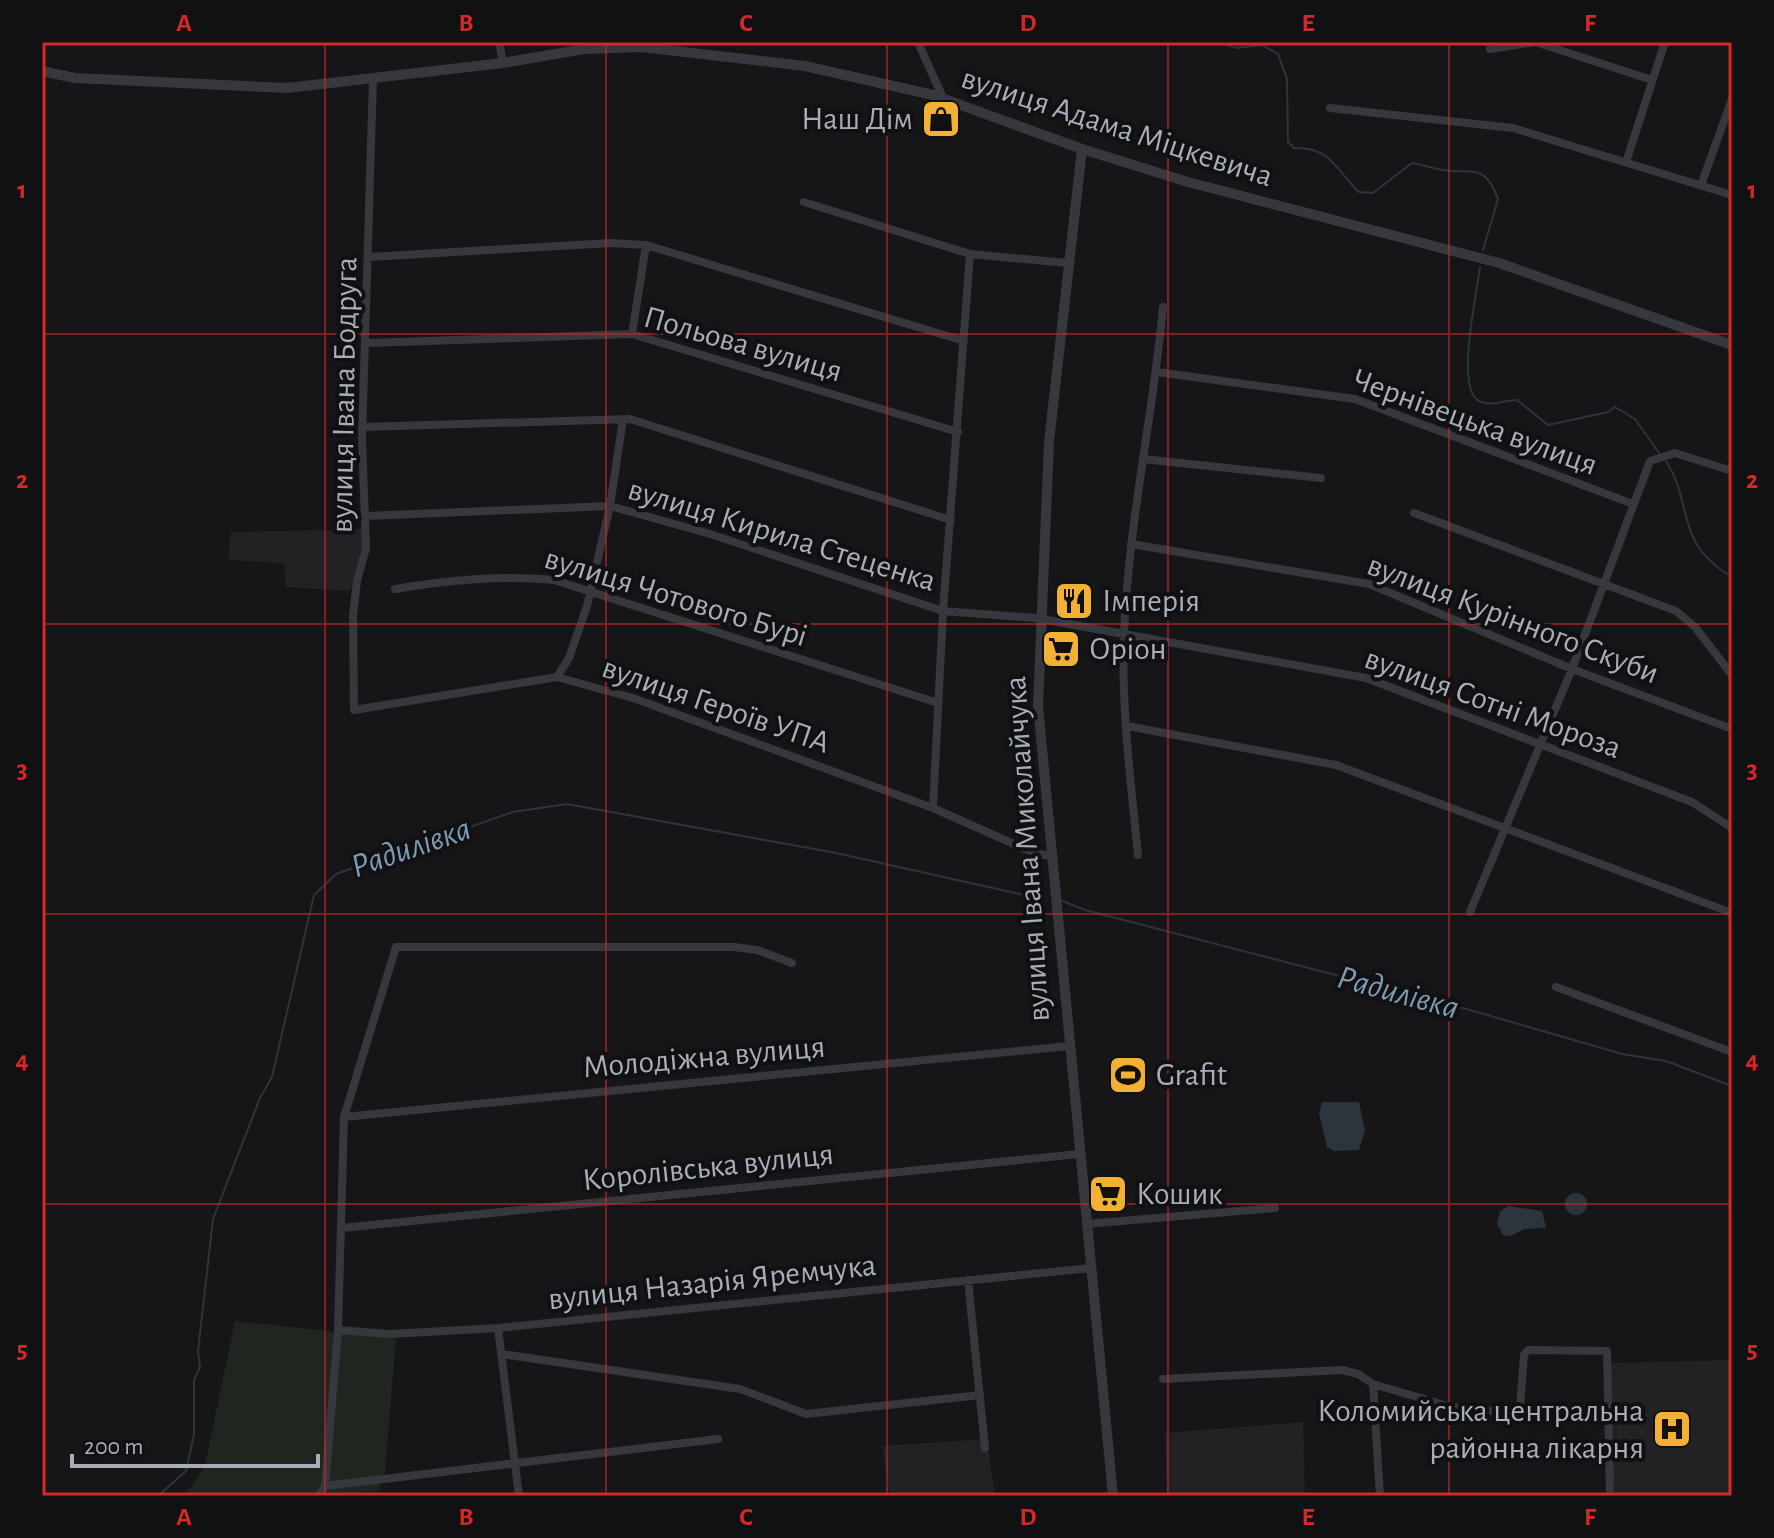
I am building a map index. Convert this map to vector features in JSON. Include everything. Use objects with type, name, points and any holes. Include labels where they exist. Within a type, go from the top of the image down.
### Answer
[{"type":"street","points":[[499,42],[503,63]]},
{"type":"street","points":[[918,42],[943,98]]},
{"type":"street","points":[[1490,49],[1535,42],[1652,80]]},
{"type":"street","points":[[1626,162],[1665,42]]},
{"type":"street","name":"вулиця Адама Міцкевича","points":[[42,71],[106,80],[282,88],[503,63],[584,49],[653,47],[805,66],[943,98],[1082,149],[1188,182],[1481,259],[1732,345]]},
{"type":"street","name":"вулиця Івана Бодруга","points":[[354,710],[353,616],[357,581],[366,548],[364,427],[373,79]]},
{"type":"street","points":[[1701,185],[1732,99]]},
{"type":"street","points":[[1330,108],[1489,123],[1732,195]]},
{"type":"street","name":"вулиця Івана Миколайчука","points":[[1082,149],[1049,442],[1038,706],[1113,1496]]},
{"type":"street","points":[[804,202],[970,254],[1067,263]]},
{"type":"street","points":[[369,257],[610,243],[646,245],[964,341]]},
{"type":"street","points":[[632,334],[646,245]]},
{"type":"street","points":[[933,808],[943,611],[970,254]]},
{"type":"street","points":[[1138,855],[1127,726],[1124,636],[1131,544],[1157,372],[1163,307]]},
{"type":"street","name":"Польова вулиця","points":[[366,343],[632,334],[958,432]]},
{"type":"street","name":"Чернівецька вулиця","points":[[1157,372],[1355,399],[1633,504]]},
{"type":"street","points":[[364,427],[623,419],[951,520]]},
{"type":"street","points":[[557,677],[573,646],[589,591],[610,506],[623,419]]},
{"type":"street","points":[[1470,912],[1572,669],[1600,585],[1650,461],[1660,456],[1680,455],[1732,471]]},
{"type":"street","points":[[1143,459],[1321,478]]},
{"type":"street","name":"вулиця Кирила Стеценка","points":[[366,516],[610,506],[710,534],[943,611]]},
{"type":"street","points":[[1414,513],[1680,614],[1732,675]]},
{"type":"street","name":"вулиця Курінного Скуби","points":[[1131,544],[1369,584],[1572,669],[1732,729]]},
{"type":"street","name":"вулиця Чотового Бурі","points":[[395,589],[450,579],[518,577],[554,580],[938,703]]},
{"type":"street","name":"вулиця Сотні Мороза","points":[[943,611],[1040,619],[1366,678],[1698,805],[1732,828]]},
{"type":"street","name":"вулиця Героїв УПА","points":[[354,710],[557,677],[633,698],[933,808],[1034,853],[1050,856]]},
{"type":"street","points":[[1127,726],[1336,765],[1507,826],[1732,913]]},
{"type":"street","points":[[319,1496],[325,1486],[338,1330],[344,1117],[396,947],[734,947],[757,950],[792,963]]},
{"type":"street","points":[[1556,987],[1732,1052]]},
{"type":"street","name":"Молодіжна вулиця","points":[[344,1117],[1069,1046]]},
{"type":"street","name":"Королівська вулиця","points":[[342,1228],[1079,1154]]},
{"type":"street","points":[[1086,1224],[1275,1208]]},
{"type":"street","name":"вулиця Назарія Яремчука","points":[[338,1330],[389,1334],[498,1328],[1091,1268]]},
{"type":"street","points":[[968,1280],[985,1448]]},
{"type":"street","points":[[498,1328],[519,1496]]},
{"type":"street","points":[[1520,1407],[1524,1355],[1528,1350],[1607,1351],[1610,1496]]},
{"type":"street","points":[[502,1354],[740,1389],[806,1414],[980,1395]]},
{"type":"street","points":[[1163,1379],[1325,1369],[1358,1374],[1373,1384],[1451,1407],[1493,1411],[1520,1407],[1609,1409]]},
{"type":"street","points":[[1373,1384],[1380,1496]]},
{"type":"street","points":[[325,1486],[718,1439]]},
{"type":"shaded area","points":[[362,529],[362,552],[350,591],[286,587],[284,563],[228,560],[231,532]]},
{"type":"shaded area","points":[[1322,1102],[1359,1102],[1365,1131],[1359,1150],[1334,1151],[1327,1147],[1319,1113]]},
{"type":"shaded area","points":[[1572,1193],[1580,1193],[1587,1204],[1580,1215],[1572,1215],[1565,1208],[1565,1200]]},
{"type":"shaded area","points":[[1508,1206],[1542,1211],[1546,1228],[1524,1229],[1511,1236],[1503,1235],[1497,1224],[1500,1212]]},
{"type":"shaded area","points":[[235,1321],[396,1338],[385,1472],[379,1490],[347,1496],[185,1496],[205,1465]]},
{"type":"shaded area","name":"Коломийська центральна районна лікарня","points":[[1732,1360],[1732,1496],[1613,1496],[1610,1363]]},
{"type":"shaded area","points":[[1303,1422],[1305,1493],[1323,1496],[1167,1496],[1165,1433]]},
{"type":"shaded area","points":[[987,1439],[995,1496],[890,1496],[882,1446]]},
{"type":"waterway","points":[[1220,42],[1237,48],[1262,45],[1278,54],[1287,79],[1288,142],[1294,148],[1317,151],[1325,156],[1359,192],[1373,193],[1412,163],[1482,174],[1498,199],[1483,250]]},
{"type":"waterway","points":[[1480,267],[1468,360],[1472,393],[1479,401],[1517,400],[1548,425],[1608,412],[1615,407],[1635,419],[1659,453]]},
{"type":"waterway","points":[[1666,461],[1680,492],[1693,536],[1713,564],[1732,577]]},
{"type":"waterway","name":"Радилівка","points":[[158,1496],[186,1471],[194,1435],[194,1380],[200,1367],[198,1351],[213,1219],[260,1098],[272,1077],[314,895],[336,874],[513,812],[567,804],[836,853],[1042,899]]},
{"type":"waterway","name":"Радилівка","points":[[1063,901],[1085,910],[1463,1008],[1622,1054],[1666,1061],[1732,1086]]},
{"type":"waterway","name":"Радилівка","points":[[42,1494],[47,1496]]},
{"type":"place","name":"Наш Дім","points":[[941,119]]},
{"type":"place","name":"Імперія","points":[[1074,601]]},
{"type":"place","name":"Оріон","points":[[1061,649]]},
{"type":"place","name":"Grafit","points":[[1128,1075]]},
{"type":"place","name":"Кошик","points":[[1108,1194]]},
{"type":"place","name":"Коломийська центральна районна лікарня","points":[[1672,1429]]}]
